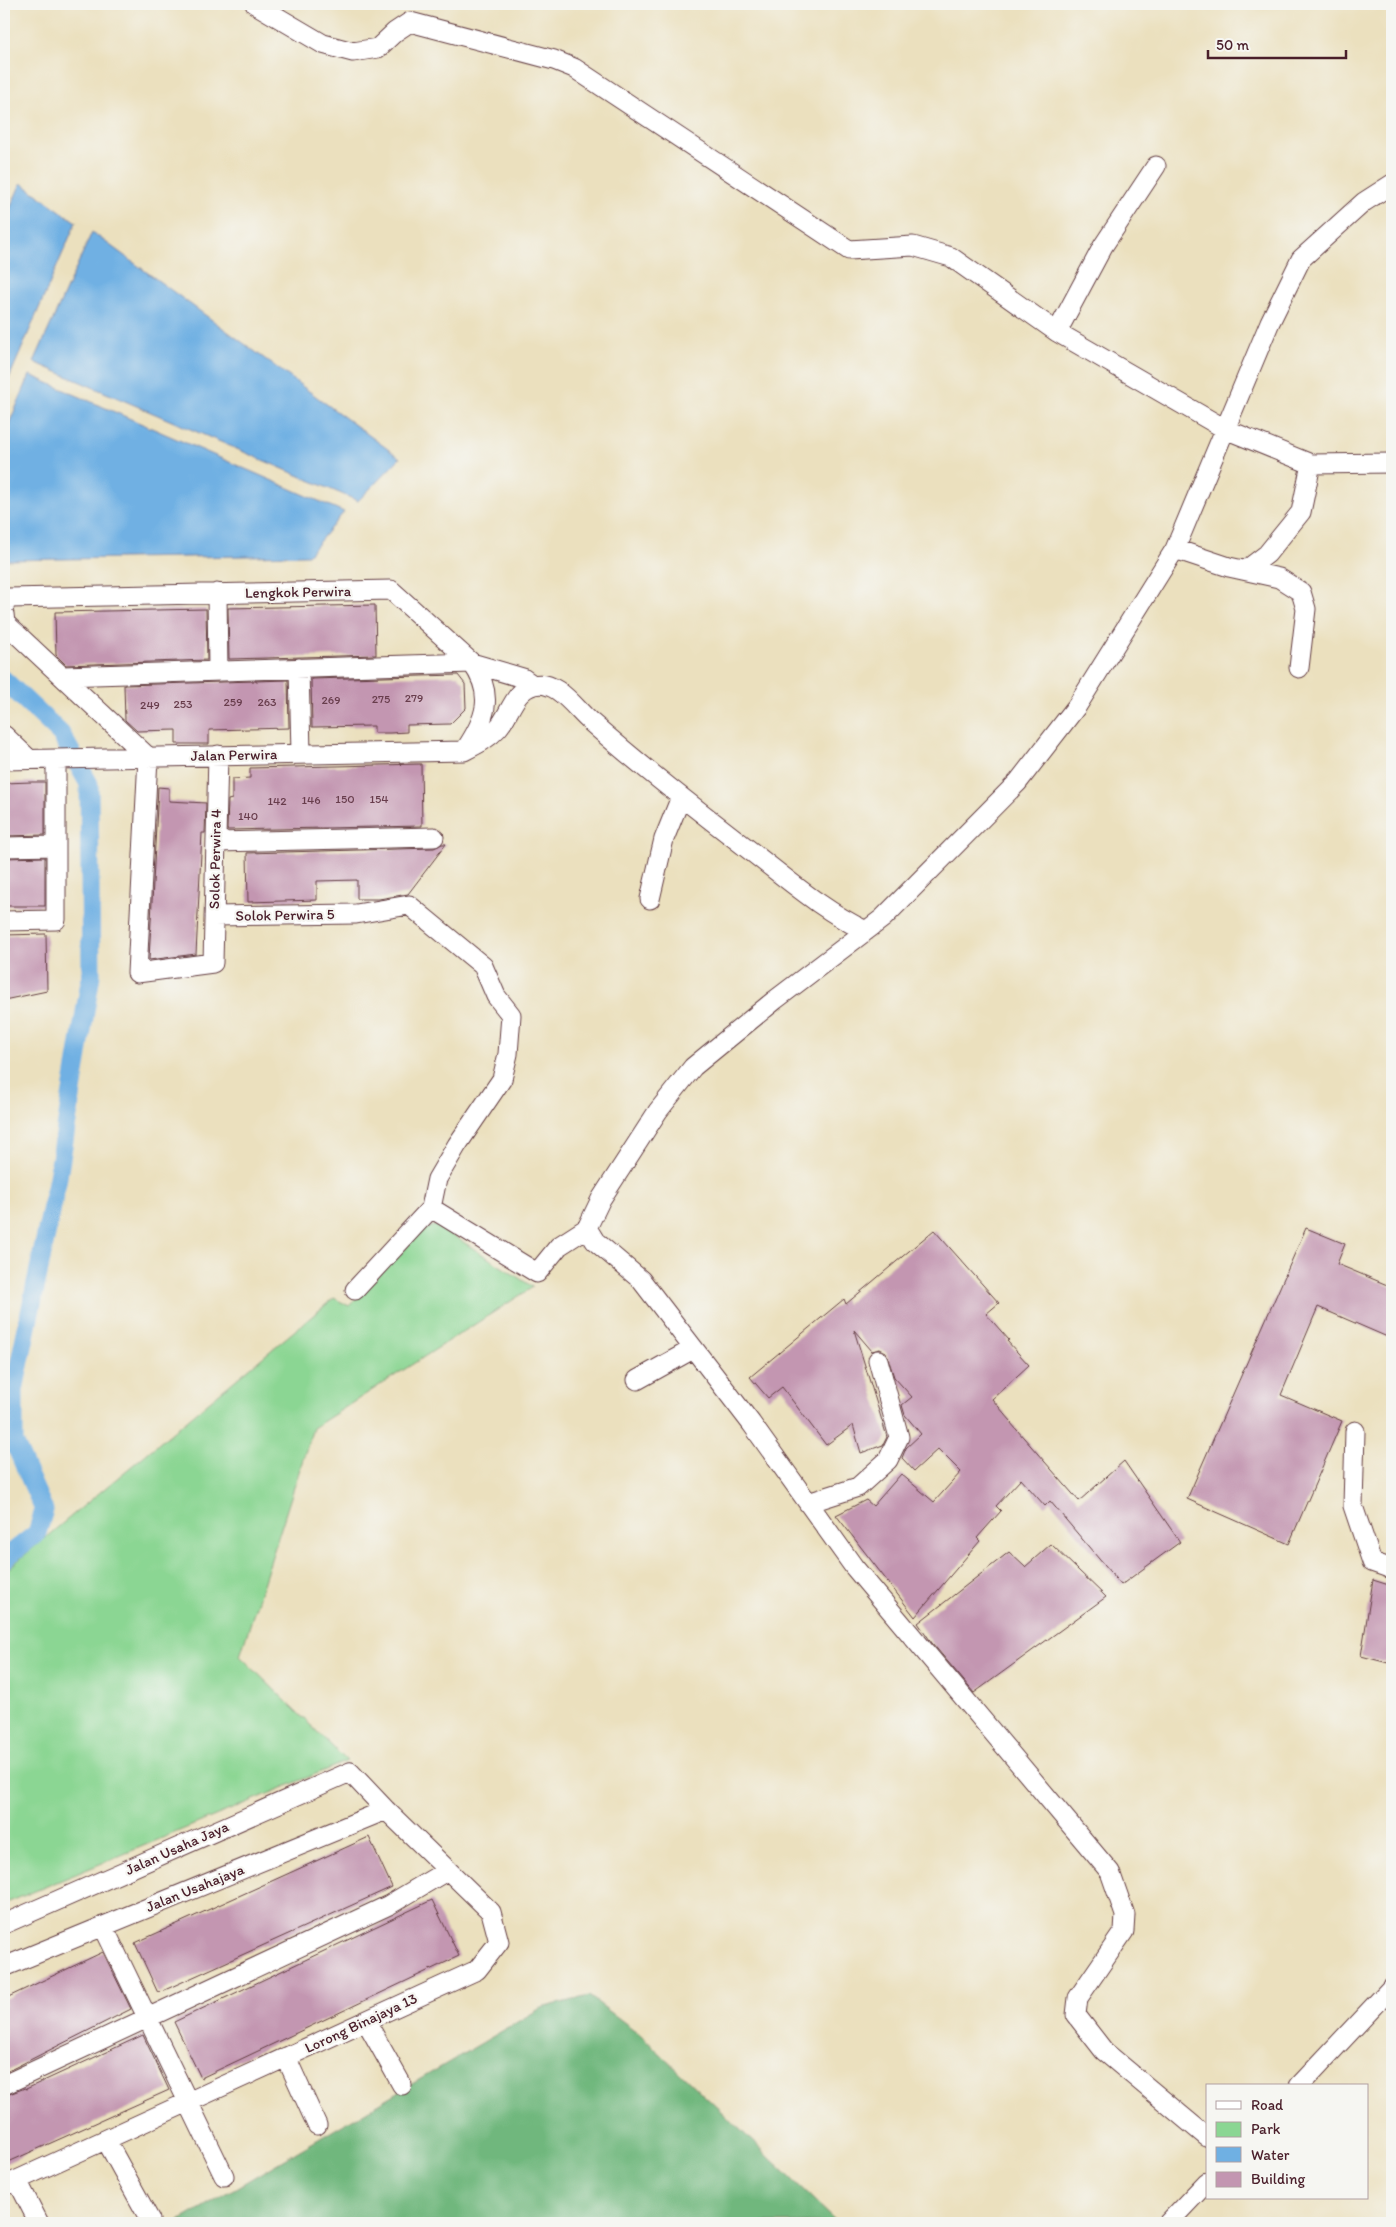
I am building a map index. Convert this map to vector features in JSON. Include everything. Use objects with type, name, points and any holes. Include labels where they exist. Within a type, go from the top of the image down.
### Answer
[{"type":"street","points":[[255,4],[323,44],[353,52],[378,48],[395,32],[410,22],[554,60],[574,68],[849,250],[914,246],[951,258],[1057,332],[1225,429],[1311,464],[1392,463]]},
{"type":"street","points":[[1057,332],[1103,246],[1156,166]]},
{"type":"street","points":[[355,1290],[431,1208],[537,1273],[559,1246],[587,1228],[602,1199],[653,1119],[693,1067],[775,1000],[866,931],[902,900],[1018,782],[1077,706],[1175,549],[1270,322],[1301,259],[1364,202],[1392,184]]},
{"type":"street","points":[[1246,570],[1267,554],[1301,512],[1311,464]]},
{"type":"street","points":[[1175,549],[1229,566],[1279,578],[1301,592],[1306,610],[1299,668]]},
{"type":"street","name":"Lengkok Perwira","points":[[4,606],[9,598],[391,590],[472,663],[481,676],[486,690],[484,712],[478,731],[464,751]]},
{"type":"street","points":[[217,593],[218,671]]},
{"type":"street","points":[[4,614],[5,623],[148,757]]},
{"type":"street","points":[[63,676],[472,663],[523,678],[533,685]]},
{"type":"street","points":[[299,668],[301,754]]},
{"type":"street","points":[[464,751],[485,741],[500,726],[515,700],[533,685],[544,684],[555,688],[591,723],[681,796],[828,909],[866,931]]},
{"type":"street","points":[[4,735],[29,759]]},
{"type":"street","name":"Jalan Perwira","points":[[4,760],[464,751]]},
{"type":"street","name":"Solok Perwira 4","points":[[148,757],[137,973],[213,963],[218,755]]},
{"type":"street","points":[[4,921],[56,920],[56,759]]},
{"type":"street","points":[[650,899],[664,839],[681,796]]},
{"type":"street","points":[[216,842],[434,837]]},
{"type":"street","points":[[4,847],[56,846]]},
{"type":"street","name":"Solok Perwira 5","points":[[214,916],[356,914],[409,905],[483,966],[496,996],[512,1015],[508,1054],[502,1079],[457,1145],[437,1179],[431,1208]]},
{"type":"street","points":[[587,1228],[595,1241],[640,1280],[751,1423],[854,1567],[1110,1872],[1125,1915],[1124,1932],[1078,1998],[1076,2015],[1104,2051],[1206,2136]]},
{"type":"street","points":[[637,1380],[694,1348]]},
{"type":"street","points":[[808,1503],[858,1487],[888,1460],[899,1437],[878,1360]]},
{"type":"street","points":[[1355,1431],[1353,1506],[1372,1562],[1392,1569]]},
{"type":"street","name":"Lorong Binajaya 13","points":[[11,2183],[188,2104],[477,1970],[499,1942],[491,1912],[386,1810],[350,1772]]},
{"type":"street","name":"Jalan Usaha Jaya","points":[[4,1924],[350,1772]]},
{"type":"street","name":"Jalan Usahajaya","points":[[4,1967],[386,1810]]},
{"type":"street","points":[[4,2085],[389,1905],[448,1870]]},
{"type":"street","points":[[103,1926],[224,2176]]},
{"type":"street","points":[[1301,2084],[1392,1987]]},
{"type":"street","points":[[366,2021],[402,2085]]},
{"type":"street","points":[[286,2057],[317,2126]]},
{"type":"street","points":[[106,2140],[150,2220]]},
{"type":"street","points":[[11,2183],[39,2223]]},
{"type":"street","points":[[1168,2223],[1206,2183]]},
{"type":"green space","points":[[437,1225],[533,1287],[313,1428],[240,1656],[347,1761],[4,1904],[4,1572],[334,1298],[349,1306],[424,1229]]},
{"type":"green space","points":[[589,1996],[641,2035],[838,2223],[176,2223],[541,2008]]},
{"type":"water","points":[[21,183],[76,222],[4,390],[4,222]]},
{"type":"water","points":[[92,232],[400,458],[358,501],[34,362]]},
{"type":"water","points":[[30,375],[344,512],[308,555],[4,560],[4,435]]},
{"type":"building","points":[[375,605],[376,655],[229,659],[228,608]]},
{"type":"building","points":[[206,609],[207,660],[66,665],[56,655],[55,612]]},
{"type":"building","points":[[458,675],[465,684],[466,708],[450,724],[407,725],[407,732],[390,733],[374,733],[374,726],[312,727],[311,679]]},
{"type":"building","points":[[288,680],[289,728],[209,730],[209,744],[176,744],[176,730],[137,731],[125,720],[124,685]]},
{"type":"building","points":[[421,764],[422,826],[227,830],[228,800],[232,799],[232,779],[250,778],[250,768]]},
{"type":"building","points":[[45,782],[45,835],[4,836],[4,783]]},
{"type":"building","points":[[158,787],[169,788],[169,801],[206,803],[205,833],[202,833],[196,954],[149,960]]},
{"type":"building","points":[[446,844],[408,894],[379,899],[357,899],[357,880],[317,881],[317,900],[248,902],[247,853],[434,848]]},
{"type":"building","points":[[45,857],[45,906],[4,906],[4,858]]},
{"type":"building","points":[[46,934],[47,991],[4,1000],[4,935]]},
{"type":"building","points":[[1306,1228],[1345,1244],[1337,1264],[1392,1287],[1392,1339],[1318,1307],[1281,1395],[1342,1421],[1289,1544],[1187,1499]]},
{"type":"building","points":[[934,1230],[999,1303],[986,1314],[1029,1365],[992,1399],[1010,1422],[1079,1501],[1124,1461],[1180,1542],[1121,1585],[1050,1501],[1045,1506],[1021,1479],[996,1506],[1001,1511],[977,1538],[980,1541],[915,1617],[836,1515],[866,1500],[873,1506],[901,1474],[934,1502],[961,1472],[938,1449],[914,1471],[902,1458],[906,1448],[921,1434],[905,1415],[902,1405],[912,1397],[894,1377],[886,1352],[880,1349],[872,1351],[854,1330],[887,1437],[883,1445],[861,1453],[853,1425],[826,1445],[782,1387],[768,1398],[750,1377],[844,1299],[846,1304]]},
{"type":"building","points":[[1051,1544],[1106,1597],[974,1693],[932,1643],[918,1623],[1009,1552],[1025,1567]]},
{"type":"building","points":[[1373,1580],[1392,1586],[1392,1664],[1361,1656]]},
{"type":"building","points":[[369,1837],[392,1887],[158,1993],[135,1943]]},
{"type":"building","points":[[432,1900],[459,1956],[201,2078],[174,2022]]},
{"type":"building","points":[[103,1952],[131,2009],[4,2073],[4,1999]]},
{"type":"building","points":[[143,2035],[169,2090],[4,2164],[4,2096],[26,2089]]},
{"type":"waterway","points":[[4,680],[61,734],[89,784],[91,975],[58,1177],[14,1390],[14,1442],[44,1510],[37,1533],[4,1559]]}]
